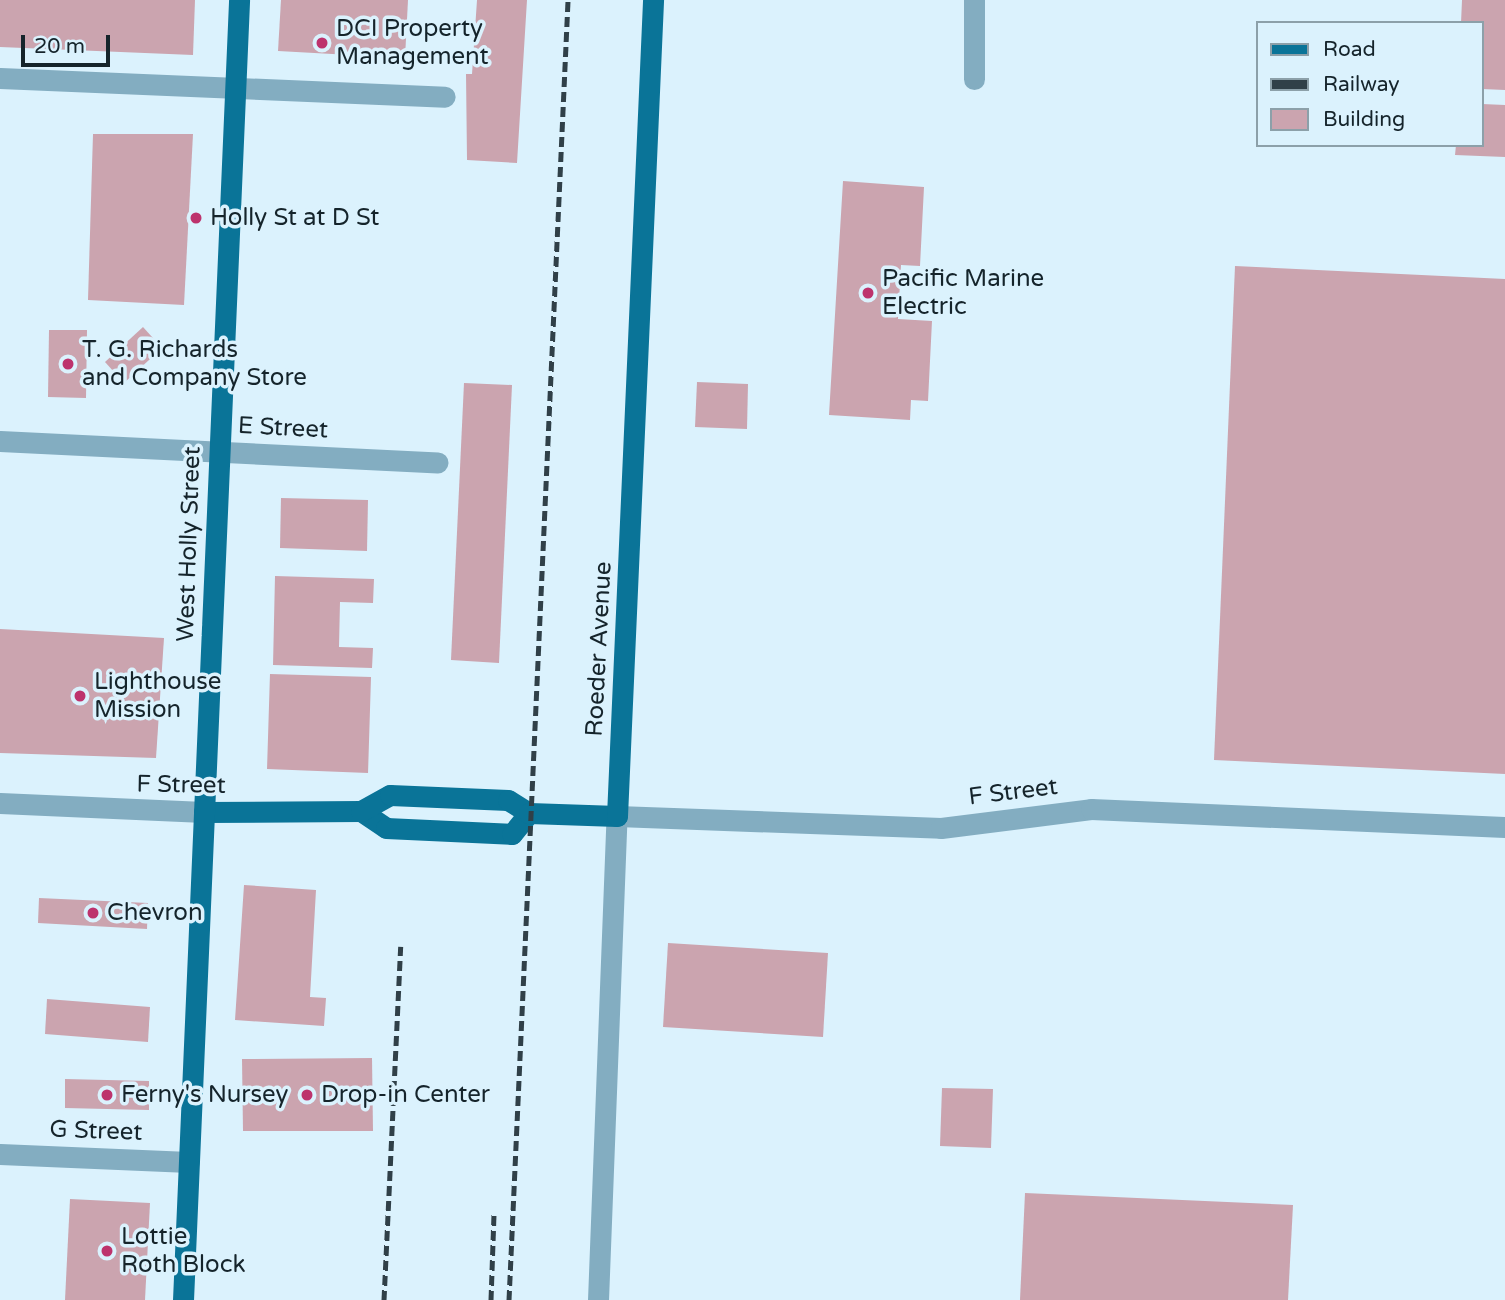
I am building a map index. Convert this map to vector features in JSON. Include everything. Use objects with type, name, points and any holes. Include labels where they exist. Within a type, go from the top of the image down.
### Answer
[{"type":"main road","name":"West Holly Street","points":[[183,1300],[239,0]]},
{"type":"main road","name":"Roeder Avenue","points":[[617,816],[653,0]]},
{"type":"main road","name":"F Street","points":[[204,812],[361,811],[390,795],[508,800],[528,813],[617,816]]},
{"type":"main road","points":[[361,811],[386,828],[512,834],[528,813]]},
{"type":"street","points":[[974,0],[974,79]]},
{"type":"street","points":[[0,78],[445,97]]},
{"type":"street","name":"E Street","points":[[0,441],[438,462]]},
{"type":"street","name":"F Street","points":[[0,803],[204,812]]},
{"type":"street","name":"F Street","points":[[617,816],[942,828],[1091,809],[1505,827]]},
{"type":"street","name":"Roeder Avenue","points":[[598,1300],[617,816]]},
{"type":"street","name":"G Street","points":[[0,1154],[189,1162]]},
{"type":"building","points":[[0,0],[195,0],[193,55],[0,47]]},
{"type":"building","points":[[281,0],[408,0],[405,58],[278,51]]},
{"type":"building","points":[[477,0],[527,0],[517,163],[467,160],[466,74],[472,74]]},
{"type":"building","points":[[1462,0],[1505,0],[1505,90],[1484,89],[1484,21],[1461,21]]},
{"type":"building","points":[[1484,104],[1505,105],[1505,157],[1455,155],[1456,147],[1484,147]]},
{"type":"building","points":[[93,134],[193,134],[184,305],[88,300]]},
{"type":"building","name":"Pacific Marine Electric","points":[[843,181],[924,187],[920,266],[901,265],[898,319],[932,321],[928,401],[911,400],[910,420],[829,415]]},
{"type":"building","points":[[1235,266],[1505,279],[1505,774],[1214,760]]},
{"type":"building","points":[[143,327],[162,348],[124,383],[105,362]]},
{"type":"building","name":"T. G. Richards and Company Store","points":[[49,330],[87,330],[86,398],[48,397]]},
{"type":"building","points":[[697,382],[748,384],[747,429],[695,427]]},
{"type":"building","points":[[464,383],[512,385],[499,663],[451,660]]},
{"type":"building","points":[[281,498],[368,500],[367,551],[280,548]]},
{"type":"building","points":[[275,576],[374,579],[373,603],[340,602],[339,647],[373,648],[372,668],[273,665]]},
{"type":"building","name":"Lighthouse Mission","points":[[0,629],[164,638],[156,758],[0,753]]},
{"type":"building","points":[[270,674],[371,677],[368,773],[267,769]]},
{"type":"building","points":[[244,885],[316,890],[310,997],[326,998],[324,1026],[235,1020]]},
{"type":"building","name":"Chevron","points":[[39,898],[148,903],[147,929],[38,923]]},
{"type":"building","points":[[668,943],[828,953],[823,1037],[663,1027]]},
{"type":"building","points":[[47,999],[150,1007],[148,1042],[45,1034]]},
{"type":"building","name":"Drop-in Center","points":[[372,1058],[373,1131],[243,1131],[242,1059]]},
{"type":"building","name":"Ferny's Nursey","points":[[65,1079],[149,1081],[149,1110],[65,1108]]},
{"type":"building","points":[[942,1088],[993,1089],[991,1148],[940,1146]]},
{"type":"building","points":[[1025,1193],[1293,1205],[1288,1300],[1020,1300]]},
{"type":"building","name":"Lottie Roth Block","points":[[70,1199],[150,1203],[145,1300],[65,1300]]},
{"type":"railway","points":[[509,1300],[568,0]]},
{"type":"railway","points":[[384,1300],[401,946]]},
{"type":"railway","points":[[491,1300],[494,1213]]},
{"type":"place","name":"DCI Property Management","points":[[322,43]]},
{"type":"place","name":"Holly St at D St","points":[[196,218]]},
{"type":"place","name":"Pacific Marine Electric","points":[[868,293]]},
{"type":"place","name":"T. G. Richards and Company Store","points":[[68,364]]},
{"type":"place","name":"Lighthouse Mission","points":[[80,696]]},
{"type":"place","name":"Chevron","points":[[93,913]]},
{"type":"place","name":"Ferny's Nursey","points":[[107,1095]]},
{"type":"place","name":"Drop-in Center","points":[[307,1095]]},
{"type":"place","name":"Lottie Roth Block","points":[[107,1251]]}]
